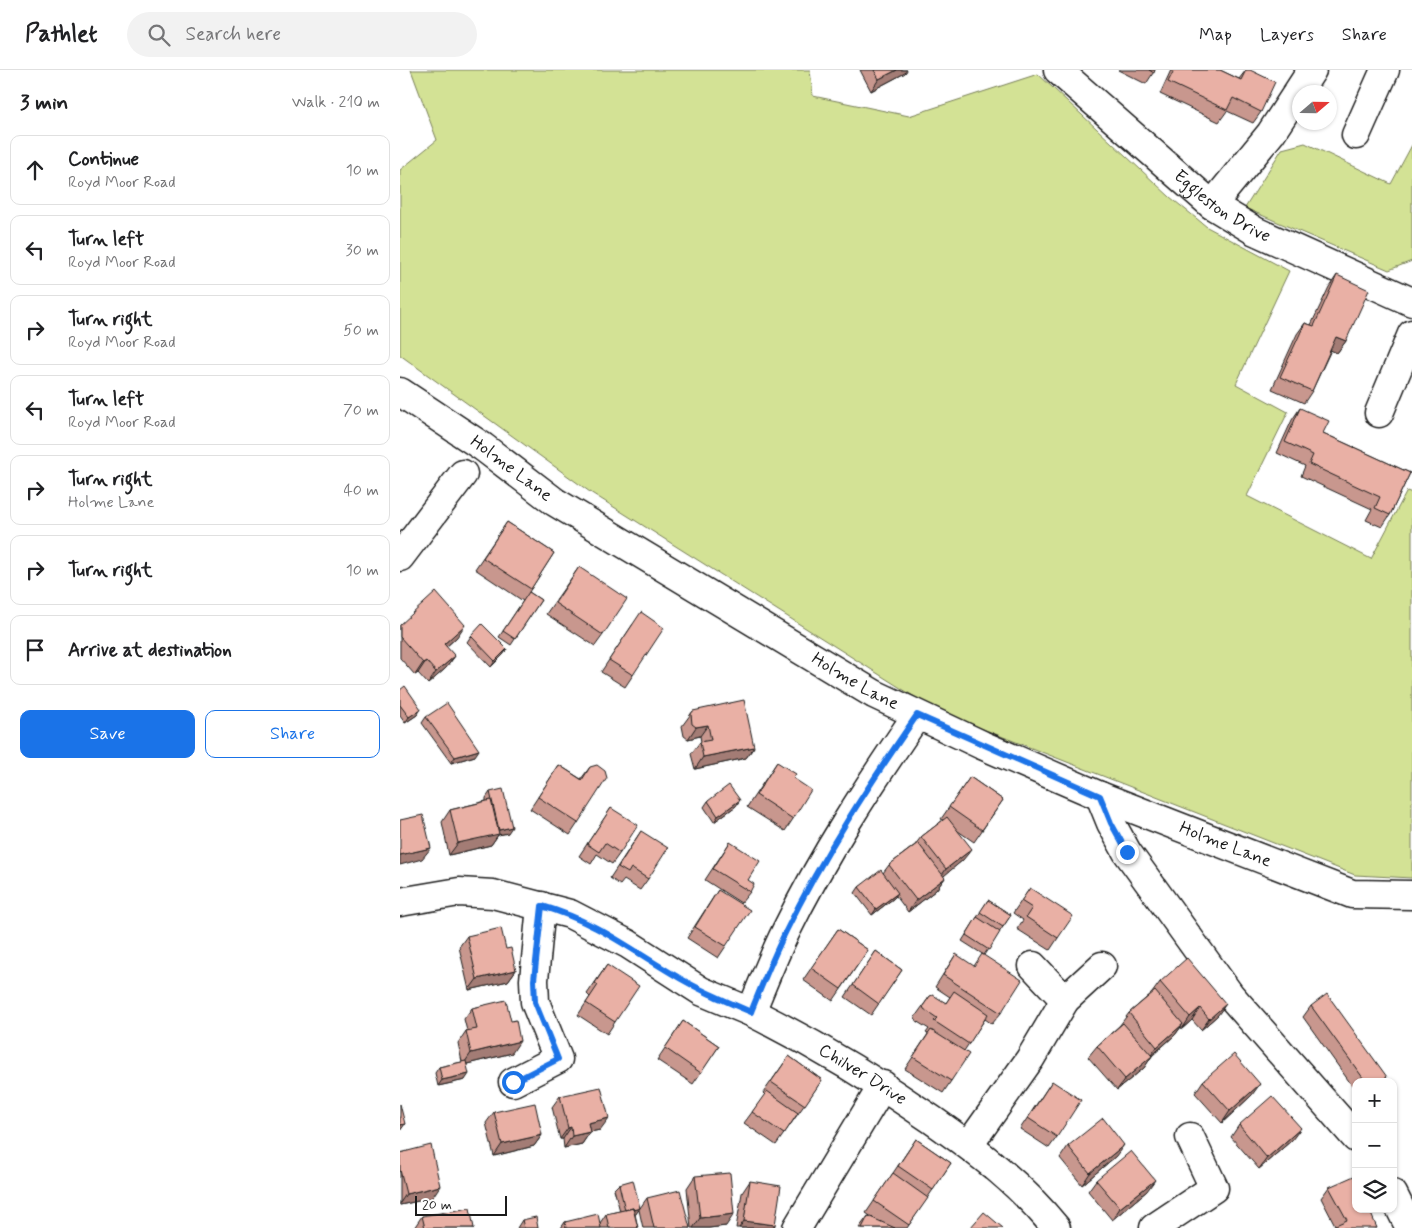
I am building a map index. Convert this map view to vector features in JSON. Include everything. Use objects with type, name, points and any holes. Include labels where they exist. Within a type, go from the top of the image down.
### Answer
[{"type":"street","name":"Eggleston Drive","points":[[1058,70],[1212,205],[1255,231],[1412,302]]},
{"type":"street","points":[[1212,205],[1271,133],[1312,70]]},
{"type":"street","points":[[1356,135],[1385,70]]},
{"type":"street","points":[[1379,413],[1412,334]]},
{"type":"street","name":"Holme Lane","points":[[400,392],[483,447],[555,502],[874,694],[1100,796],[1352,894],[1412,894]]},
{"type":"street","points":[[400,557],[463,474]]},
{"type":"street","points":[[751,1012],[785,932],[812,880],[862,796],[917,715]]},
{"type":"street","points":[[1100,796],[1111,823],[1127,852],[1230,995],[1352,1133]]},
{"type":"street","name":"Chilver Drive","points":[[400,902],[460,892],[493,894],[570,914],[598,927],[701,990],[814,1043],[883,1085],[968,1145],[1008,1176],[1042,1210],[1056,1228]]},
{"type":"street","points":[[513,1082],[568,1057],[535,1002],[534,980],[542,906]]},
{"type":"street","points":[[1033,966],[1065,1000]]},
{"type":"street","points":[[968,1145],[1030,1059],[1065,1000],[1102,966]]},
{"type":"street","points":[[796,1228],[883,1085]]},
{"type":"street","points":[[1154,1228],[1214,1188],[1190,1137]]},
{"type":"street","points":[[1397,1202],[1410,1228]]},
{"type":"green space","points":[[411,70],[810,70],[813,96],[909,116],[1038,74],[1170,197],[1207,227],[1289,271],[1236,384],[1288,412],[1247,496],[1371,559],[1407,491],[1412,493],[1412,878],[1355,875],[937,711],[590,492],[400,355],[400,170],[437,140]]},
{"type":"green space","points":[[1305,143],[1391,184],[1412,145],[1412,261],[1389,270],[1245,208],[1282,149]]},
{"type":"building","points":[[874,70],[897,70],[879,79]]},
{"type":"building","points":[[1174,70],[1220,70],[1241,80],[1246,70],[1250,70],[1275,82],[1261,112],[1233,98],[1227,110],[1168,82]]},
{"type":"building","points":[[1337,275],[1369,290],[1346,341],[1336,337],[1312,391],[1280,377],[1305,323],[1314,326]]},
{"type":"building","points":[[1300,408],[1329,421],[1323,433],[1410,473],[1390,515],[1375,508],[1380,497],[1309,464],[1313,455],[1285,442]]},
{"type":"building","points":[[507,522],[554,553],[531,589],[483,558]]},
{"type":"building","points":[[579,567],[627,599],[603,635],[555,603]]},
{"type":"building","points":[[436,592],[465,625],[444,644],[455,656],[436,672],[426,661],[423,663],[400,637],[400,625]]},
{"type":"building","points":[[529,592],[541,600],[515,639],[503,631]]},
{"type":"building","points":[[641,612],[664,628],[633,675],[609,660]]},
{"type":"building","points":[[482,624],[507,649],[495,661],[471,636]]},
{"type":"building","points":[[405,686],[421,709],[409,717],[400,705],[400,690]]},
{"type":"building","points":[[744,700],[754,747],[703,757],[700,742],[711,740],[708,725],[696,727],[692,724],[691,714],[693,711]]},
{"type":"building","points":[[447,703],[479,750],[455,757],[426,717]]},
{"type":"building","points":[[777,762],[796,774],[793,778],[811,790],[793,819],[756,795]]},
{"type":"building","points":[[559,765],[582,780],[590,767],[597,765],[605,771],[607,778],[578,823],[538,797]]},
{"type":"building","points":[[970,777],[1003,800],[982,830],[949,807]]},
{"type":"building","points":[[729,785],[740,800],[718,816],[708,801]]},
{"type":"building","points":[[503,789],[512,827],[499,830],[490,792]]},
{"type":"building","points":[[491,800],[499,834],[458,843],[450,810]]},
{"type":"building","points":[[611,808],[638,825],[620,853],[605,843],[599,852],[587,844]]},
{"type":"building","points":[[423,815],[431,848],[400,855],[400,820]]},
{"type":"building","points":[[947,817],[972,849],[946,869],[921,837]]},
{"type":"building","points":[[641,831],[668,848],[648,879],[631,868],[628,873],[618,867]]},
{"type":"building","points":[[730,842],[760,861],[748,880],[754,884],[750,892],[713,869]]},
{"type":"building","points":[[918,843],[945,878],[916,900],[889,865]]},
{"type":"building","points":[[881,870],[898,893],[876,909],[859,887]]},
{"type":"building","points":[[1030,888],[1073,916],[1058,938],[1026,917],[1032,908],[1021,901]]},
{"type":"building","points":[[718,890],[750,910],[726,946],[695,927]]},
{"type":"building","points":[[988,900],[1011,915],[1003,927],[980,912]]},
{"type":"building","points":[[977,917],[1000,932],[989,950],[966,935]]},
{"type":"building","points":[[501,928],[506,949],[511,948],[516,970],[477,979],[467,936]]},
{"type":"building","points":[[838,929],[868,950],[841,989],[811,968]]},
{"type":"building","points":[[876,951],[902,970],[879,1004],[853,985]]},
{"type":"building","points":[[956,954],[974,966],[982,954],[1022,980],[1001,1013],[943,975]]},
{"type":"building","points":[[1187,958],[1226,1004],[1209,1019],[1200,1008],[1190,1017],[1160,982]]},
{"type":"building","points":[[607,965],[639,986],[615,1022],[586,1003],[598,985],[595,983]]},
{"type":"building","points":[[954,991],[988,1014],[969,1044],[934,1021],[937,1018],[924,1009],[923,1006],[930,996],[933,995],[946,1003]]},
{"type":"building","points":[[1155,991],[1183,1024],[1157,1047],[1129,1013]]},
{"type":"building","points":[[1327,994],[1387,1077],[1363,1078],[1311,1006]]},
{"type":"building","points":[[506,1000],[511,1021],[516,1020],[520,1041],[471,1053],[466,1031],[477,1029],[472,1008]]},
{"type":"building","points":[[683,1021],[719,1046],[701,1073],[665,1048]]},
{"type":"building","points":[[1123,1023],[1152,1056],[1125,1079],[1097,1046]]},
{"type":"building","points":[[931,1030],[969,1054],[951,1081],[913,1057]]},
{"type":"building","points":[[1234,1054],[1260,1084],[1230,1111],[1203,1081]]},
{"type":"building","points":[[789,1056],[822,1080],[805,1105],[771,1082]]},
{"type":"building","points":[[466,1061],[469,1074],[442,1080],[439,1067]]},
{"type":"building","points":[[1052,1081],[1081,1100],[1057,1137],[1028,1118]]},
{"type":"building","points":[[601,1087],[609,1118],[588,1123],[590,1132],[572,1136],[571,1127],[568,1128],[560,1096]]},
{"type":"building","points":[[767,1091],[798,1113],[784,1134],[752,1112]]},
{"type":"building","points":[[1272,1096],[1301,1128],[1267,1158],[1239,1125]]},
{"type":"building","points":[[535,1103],[542,1135],[502,1144],[494,1112]]},
{"type":"building","points":[[400,1104],[405,1124],[400,1125]]},
{"type":"building","points":[[1103,1118],[1124,1145],[1090,1173],[1068,1146]]},
{"type":"building","points":[[916,1139],[951,1163],[933,1190],[898,1166]]},
{"type":"building","points":[[431,1145],[440,1186],[406,1194],[400,1170],[400,1153]]},
{"type":"building","points":[[1131,1151],[1155,1180],[1120,1208],[1096,1180]]},
{"type":"building","points":[[730,1173],[734,1214],[700,1218],[695,1176]]},
{"type":"building","points":[[893,1173],[928,1198],[909,1225],[874,1201]]},
{"type":"building","points":[[1352,1177],[1352,1213],[1371,1213],[1377,1228],[1329,1228],[1347,1220],[1329,1187]]},
{"type":"building","points":[[633,1180],[640,1208],[625,1210],[619,1184]]},
{"type":"building","points":[[750,1181],[781,1186],[775,1225],[744,1221]]},
{"type":"building","points":[[680,1190],[690,1228],[654,1228],[647,1198]]},
{"type":"building","points":[[470,1208],[474,1228],[425,1228],[422,1216]]},
{"type":"building","points":[[633,1208],[638,1228],[609,1228],[606,1214]]},
{"type":"building","points":[[984,1212],[1003,1228],[970,1228]]},
{"type":"building","points":[[598,1214],[601,1228],[566,1228],[565,1222]]},
{"type":"building","points":[[868,1216],[895,1228],[862,1228]]},
{"type":"building","points":[[536,1217],[538,1228],[524,1228],[522,1220]]},
{"type":"route","points":[[513,1082],[558,1059],[535,1002],[534,980],[542,906],[570,914],[598,927],[701,990],[751,1012],[785,932],[812,880],[862,796],[917,715],[1100,796],[1111,823],[1127,852]]}]
